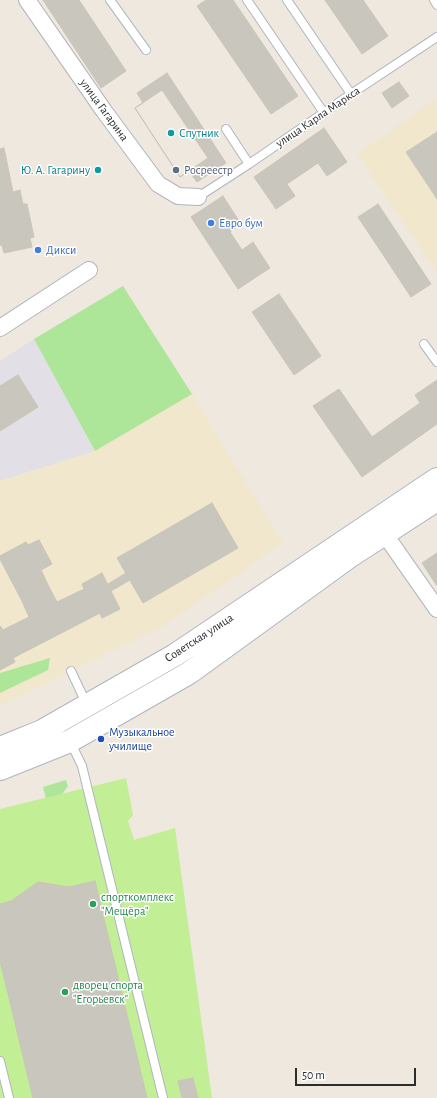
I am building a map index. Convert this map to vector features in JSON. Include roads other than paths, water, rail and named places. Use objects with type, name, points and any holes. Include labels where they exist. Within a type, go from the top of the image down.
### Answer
[{"type":"main road","points":[[380,527],[437,479]]},
{"type":"main road","points":[[380,527],[437,500]]},
{"type":"main road","name":"Советская улица","points":[[0,748],[42,731],[88,706],[175,655],[380,527]]},
{"type":"main road","name":"Советская улица","points":[[0,769],[70,741],[189,672],[343,562],[380,527]]},
{"type":"street","name":"улица Гагарина","points":[[26,0],[104,111],[158,184],[178,196],[198,197]]},
{"type":"street","points":[[1,324],[89,270]]},
{"type":"street","points":[[380,527],[437,609]]},
{"type":"lane","points":[[110,0],[146,50]]},
{"type":"lane","points":[[247,0],[324,113]]},
{"type":"lane","points":[[287,0],[351,94]]},
{"type":"lane","points":[[434,0],[437,5]]},
{"type":"lane","name":"улица Карла Маркса","points":[[198,197],[250,164],[437,37]]},
{"type":"lane","points":[[226,129],[250,164]]},
{"type":"lane","points":[[424,344],[437,362]]},
{"type":"lane","points":[[71,671],[88,706]]},
{"type":"lane","points":[[70,741],[82,766],[164,1098]]},
{"type":"lane","points":[[0,1061],[9,1098]]},
{"type":"place","name":"Спутник","points":[[171,133]]},
{"type":"place","name":"Ю. А. Гагарину","points":[[98,170]]},
{"type":"place","name":"Росреестр","points":[[176,170]]},
{"type":"place","name":"Евро бум","points":[[211,223]]},
{"type":"place","name":"Дикси","points":[[38,250]]},
{"type":"place","name":"Музыкальное училище","points":[[101,739]]},
{"type":"place","name":"спорткомплекс \"Мещёра\"","points":[[93,904]]},
{"type":"place","name":"дворец спорта \"Егорьевск\"","points":[[65,992]]}]
